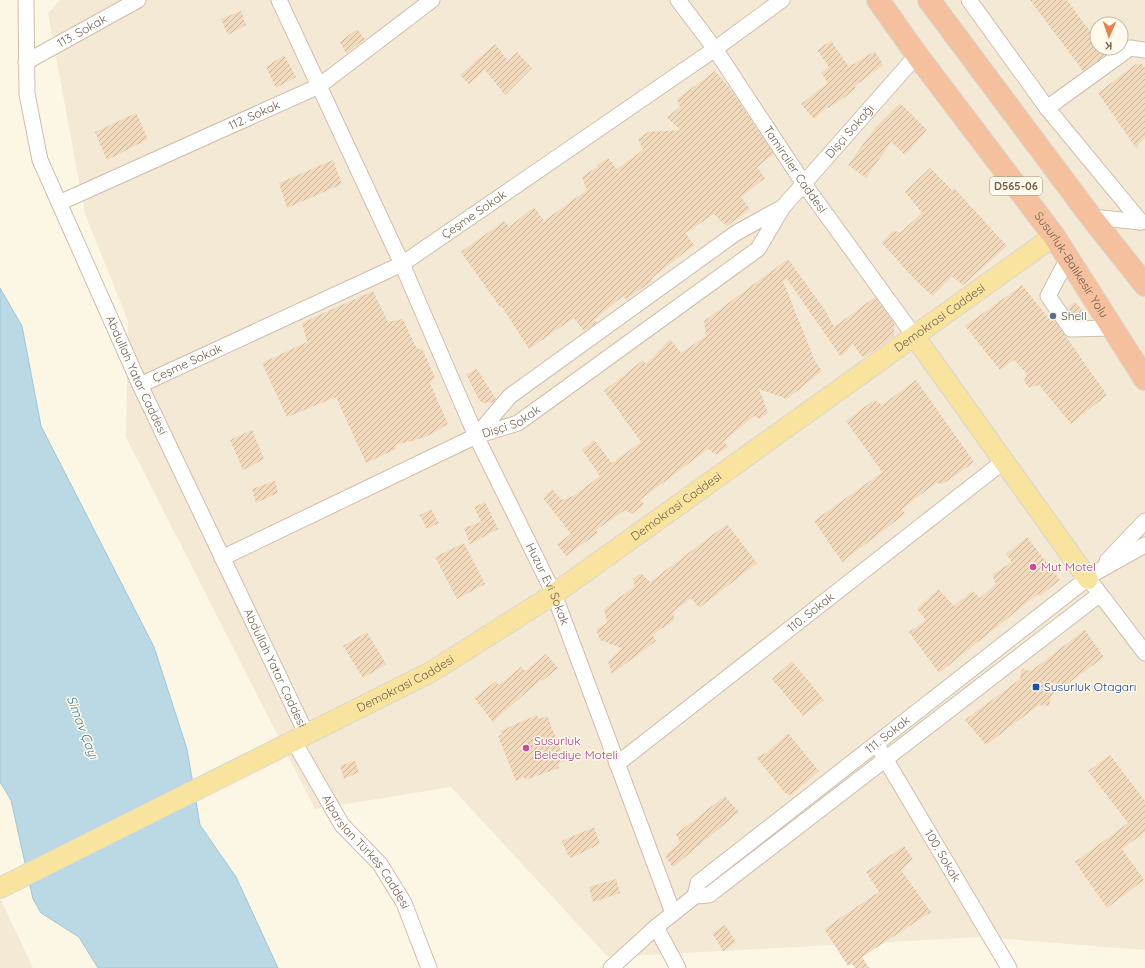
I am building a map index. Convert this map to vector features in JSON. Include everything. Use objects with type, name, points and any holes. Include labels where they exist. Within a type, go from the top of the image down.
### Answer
[{"type":"highway","name":"Susurluk-Balıkesir Yolu","points":[[878,0],[917,55],[1054,236],[1145,379]]},
{"type":"highway","name":"D565-06","points":[[929,0],[1091,217],[1145,285]]},
{"type":"main road","name":"Demokrasi Caddesi","points":[[0,888],[431,672],[554,594],[915,337],[1054,236]]},
{"type":"main road","points":[[915,337],[1004,461],[1094,582]]},
{"type":"street","name":"Abdullah Yatar Caddesi","points":[[26,0],[27,94],[40,160],[140,384],[222,558],[293,740]]},
{"type":"street","name":"113. Sokak","points":[[26,62],[138,0]]},
{"type":"street","name":"Huzur Evi Sokak","points":[[279,0],[402,264],[476,436],[554,594],[673,913]]},
{"type":"street","name":"112. Sokak","points":[[59,203],[319,86],[432,0]]},
{"type":"street","name":"Tamirciler Caddesi","points":[[678,0],[715,49],[804,184],[915,337]]},
{"type":"street","name":"Çeşme Sokak","points":[[140,384],[402,264],[715,49],[782,0]]},
{"type":"street","points":[[969,0],[1047,108],[1143,220]]},
{"type":"street","points":[[1047,108],[1130,48],[1145,50]]},
{"type":"street","name":"Dişçi Sokağı","points":[[783,207],[917,55]]},
{"type":"street","name":"Dişçi Sokak","points":[[476,436],[510,396],[736,233],[783,207]]},
{"type":"street","name":"Dişçi Sokak","points":[[476,436],[518,423],[758,249],[783,207]]},
{"type":"street","points":[[1091,217],[1143,220]]},
{"type":"street","points":[[1068,258],[1048,296],[1072,329],[1112,328]]},
{"type":"street","points":[[222,558],[476,436]]},
{"type":"street","name":"110. Sokak","points":[[617,764],[1004,461]]},
{"type":"street","points":[[1094,582],[1145,522]]},
{"type":"street","points":[[1094,582],[1145,545]]},
{"type":"street","points":[[1094,582],[1145,653]]},
{"type":"street","name":"111. Sokak","points":[[695,896],[698,883],[876,744],[1094,582]]},
{"type":"street","name":"111. Sokak","points":[[611,968],[656,927],[695,896],[709,895],[886,759],[1094,582]]},
{"type":"street","name":"Alparslan Türkeş Caddesi","points":[[293,740],[342,825],[380,864],[404,903],[429,968]]},
{"type":"street","name":"100. Sokak","points":[[876,744],[1009,968]]},
{"type":"street","points":[[656,927],[678,968]]},
{"type":"shaded area","points":[[60,0],[1145,0],[1145,950],[982,937],[608,957],[451,787],[315,809],[126,437],[128,321],[85,214],[48,13]]},
{"type":"shaded area","points":[[0,898],[33,968],[0,968]]},
{"type":"water","name":"Simav Çayı","points":[[0,288],[22,326],[41,426],[154,647],[187,749],[200,825],[236,877],[278,968],[98,968],[79,937],[41,913],[33,899],[11,800],[0,782]]},
{"type":"building","points":[[1030,0],[1067,0],[1089,30],[1089,56],[1104,56],[1083,71]]},
{"type":"building","points":[[241,11],[246,25],[228,35],[221,19]]},
{"type":"building","points":[[357,29],[365,39],[346,53],[340,42]]},
{"type":"building","points":[[831,41],[849,67],[875,51],[883,65],[855,86],[856,88],[845,97],[828,108],[827,107],[814,119],[801,104],[828,83],[821,73],[829,67],[817,50]]},
{"type":"building","points":[[495,44],[508,61],[517,52],[532,68],[505,95],[485,70],[469,84],[460,75]]},
{"type":"building","points":[[284,55],[296,77],[276,88],[266,67]]},
{"type":"building","points":[[1136,64],[1142,64],[1145,68],[1145,137],[1136,148],[1098,93]]},
{"type":"building","points":[[715,71],[731,90],[774,154],[757,167],[765,178],[741,197],[750,209],[727,226],[714,214],[685,233],[694,245],[652,278],[651,282],[626,299],[623,296],[594,320],[596,323],[584,331],[574,318],[529,349],[502,307],[500,307],[461,252],[504,221],[509,227],[534,207],[544,221],[587,190],[582,177],[597,167],[597,165],[608,158],[617,169],[643,150],[638,139],[648,132],[680,130],[667,117],[680,107],[677,99]]},
{"type":"building","points":[[900,103],[927,130],[905,155],[891,142],[866,178],[848,165],[875,128]]},
{"type":"building","points":[[136,113],[148,139],[107,160],[95,132]]},
{"type":"building","points":[[333,160],[342,184],[287,208],[279,183]]},
{"type":"building","points":[[930,168],[952,190],[954,188],[1007,246],[963,285],[952,276],[933,296],[916,281],[882,243],[892,231],[901,232],[922,213],[905,192]]},
{"type":"building","points":[[788,259],[825,310],[834,327],[875,297],[894,323],[894,336],[863,358],[853,344],[841,357],[787,279],[783,281],[815,361],[822,371],[787,399],[759,389],[768,413],[759,419],[754,416],[724,441],[728,447],[717,455],[708,449],[640,500],[644,504],[632,514],[625,510],[596,530],[598,533],[566,556],[557,544],[571,534],[543,498],[552,489],[562,500],[573,496],[600,476],[582,450],[594,440],[612,463],[641,442],[604,391],[643,360],[646,364],[670,339],[681,353],[706,336],[704,321]]},
{"type":"building","points":[[1022,285],[1050,320],[1053,318],[1107,395],[1071,424],[1039,385],[1029,388],[1024,381],[1027,374],[1014,360],[1000,370],[965,326]]},
{"type":"building","points":[[373,291],[388,322],[403,319],[417,349],[422,349],[435,377],[430,383],[448,424],[426,437],[395,445],[396,449],[366,463],[336,397],[287,417],[262,363],[307,342],[302,323]]},
{"type":"building","points":[[1075,302],[1087,316],[1083,320],[1076,320],[1067,308]]},
{"type":"building","points":[[477,369],[496,399],[493,402],[483,403],[479,400],[466,374]]},
{"type":"building","points":[[916,380],[974,462],[943,484],[936,483],[902,509],[905,514],[842,562],[814,521],[882,472],[846,421],[874,400],[882,405]]},
{"type":"building","points":[[252,430],[264,459],[243,470],[230,440]]},
{"type":"building","points":[[275,481],[278,493],[256,503],[252,489]]},
{"type":"building","points":[[485,502],[498,529],[470,544],[464,528],[481,522],[474,507]]},
{"type":"building","points":[[431,509],[439,523],[427,529],[420,515]]},
{"type":"building","points":[[727,524],[757,563],[699,608],[691,598],[673,612],[674,620],[652,635],[656,641],[612,674],[608,662],[622,648],[600,640],[596,629],[607,623],[604,609],[635,586],[633,579],[641,573],[650,582]]},
{"type":"building","points":[[1027,537],[1060,580],[1040,596],[1038,594],[939,673],[909,632],[926,620],[917,609],[938,589],[954,606],[972,591],[980,598],[996,584],[992,575],[1012,562],[1006,554]]},
{"type":"building","points":[[464,543],[485,584],[457,599],[435,557]]},
{"type":"building","name":"Susurluk Otagarı","points":[[1085,630],[1104,657],[1051,696],[1049,706],[1039,705],[986,745],[965,720],[1020,679],[1022,669],[1031,671]]},
{"type":"building","points":[[367,632],[386,664],[363,678],[343,646]]},
{"type":"building","points":[[546,654],[558,668],[542,681],[540,680],[493,722],[474,698],[496,681],[499,685],[521,667],[525,671]]},
{"type":"building","points":[[792,661],[824,700],[803,716],[772,679]]},
{"type":"building","name":"Susurluk Belediye Moteli","points":[[537,715],[539,719],[547,716],[565,761],[558,764],[559,768],[525,780],[524,777],[516,781],[498,736],[503,734],[500,731]]},
{"type":"building","points":[[788,733],[819,771],[791,795],[785,793],[756,757],[766,753]]},
{"type":"building","points":[[1110,755],[1145,801],[1145,832],[1122,849],[1144,880],[1107,908],[1075,862],[1128,823],[1088,771]]},
{"type":"building","points":[[355,761],[359,772],[344,779],[340,766]]},
{"type":"building","points":[[725,796],[739,812],[673,867],[665,856],[680,842],[676,834]]},
{"type":"building","points":[[594,827],[600,844],[571,858],[567,854],[562,841]]},
{"type":"building","points":[[904,846],[913,859],[901,870],[931,912],[862,957],[869,968],[855,968],[852,964],[848,966],[824,929],[879,892],[866,872]]},
{"type":"building","points":[[616,879],[620,893],[593,902],[589,887]]},
{"type":"building","points":[[725,925],[736,942],[723,951],[712,933]]},
{"type":"place","name":"Shell","points":[[1053,316]]},
{"type":"place","name":"Mut Motel","points":[[1033,567]]},
{"type":"place","name":"Susurluk Otagarı","points":[[1036,687]]},
{"type":"place","name":"Susurluk Belediye Moteli","points":[[526,748]]}]
